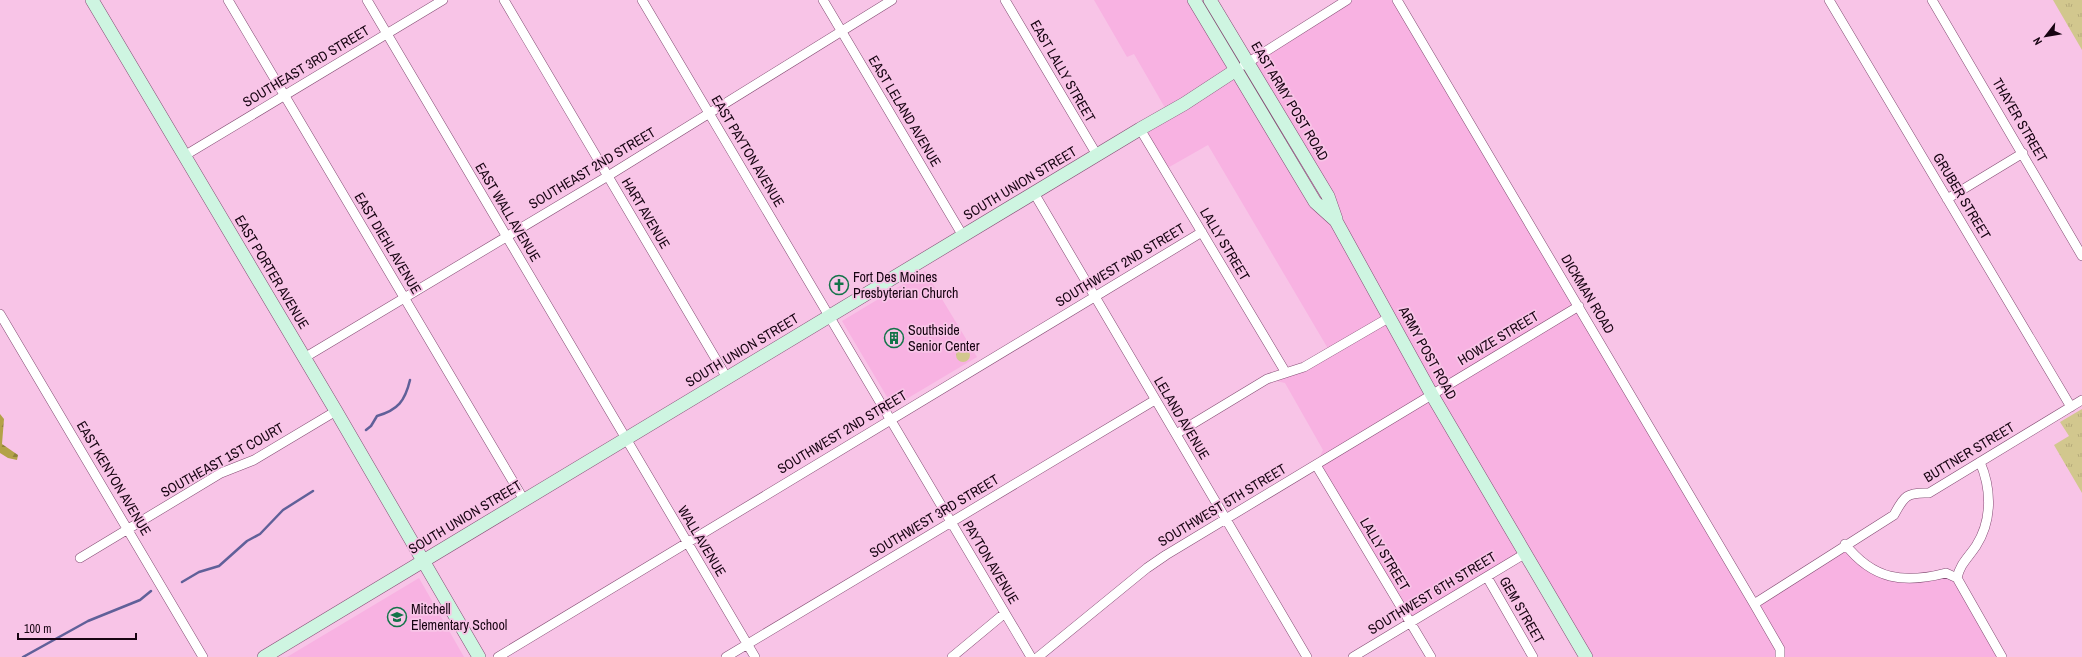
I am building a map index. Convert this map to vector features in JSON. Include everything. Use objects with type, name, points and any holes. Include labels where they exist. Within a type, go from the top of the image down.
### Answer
[{"type":"street","name":"EAST PORTER AVENUE","points":[[92,0],[336,411],[422,562],[479,657]]},
{"type":"street","name":"EAST DIEHL AVENUE","points":[[228,0],[524,500]]},
{"type":"street","name":"EAST WALL AVENUE","points":[[367,0],[626,439]]},
{"type":"street","name":"SOUTHEAST 3RD STREET","points":[[184,156],[443,0]]},
{"type":"street","name":"HART AVENUE","points":[[504,0],[728,378]]},
{"type":"street","name":"EAST PAYTON AVENUE","points":[[642,0],[830,316]]},
{"type":"street","name":"EAST LELAND AVENUE","points":[[823,0],[963,236]]},
{"type":"street","name":"SOUTHEAST 2ND STREET","points":[[304,358],[608,176],[892,0]]},
{"type":"street","name":"EAST LALLY STREET","points":[[1005,0],[1097,155]]},
{"type":"street","points":[[1194,0],[1236,70],[1347,0]]},
{"type":"street","name":"EAST ARMY POST ROAD","points":[[1210,0],[1328,196],[1336,221]]},
{"type":"street","name":"DICKMAN ROAD","points":[[1397,0],[1754,604],[1780,649],[1780,657]]},
{"type":"street","name":"GRUBER STREET","points":[[1829,0],[2071,407]]},
{"type":"street","name":"THAYER STREET","points":[[1932,0],[2082,256]]},
{"type":"street","name":"SOUTH UNION STREET","points":[[264,657],[1140,129],[1184,104],[1236,70]]},
{"type":"street","name":"ARMY POST ROAD","points":[[1236,70],[1315,202],[1336,221],[1432,395],[1586,657]]},
{"type":"street","name":"LALLY STREET","points":[[1140,129],[1286,373]]},
{"type":"street","points":[[1947,199],[2023,153]]},
{"type":"street","name":"LELAND AVENUE","points":[[1034,193],[1307,657]]},
{"type":"street","name":"SOUTHWEST 2ND STREET","points":[[498,657],[1202,232]]},
{"type":"street","name":"HOWZE STREET","points":[[1432,395],[1579,306]]},
{"type":"street","name":"EAST KENYON AVENUE","points":[[0,314],[203,657]]},
{"type":"street","name":"PAYTON AVENUE","points":[[830,316],[1031,657]]},
{"type":"street","points":[[1176,434],[1268,379],[1304,368],[1390,317]]},
{"type":"street","name":"SOUTHWEST 5TH STREET","points":[[1038,657],[1147,568],[1432,395]]},
{"type":"street","name":"SOUTHWEST 3RD STREET","points":[[726,657],[1155,400]]},
{"type":"street","name":"BUTTNER STREET","points":[[1754,604],[1846,544],[1894,515],[1902,500],[1909,494],[1929,493],[2082,400]]},
{"type":"street","name":"SOUTHEAST 1ST COURT","points":[[80,558],[221,473],[254,460],[336,411]]},
{"type":"street","name":"WALL AVENUE","points":[[626,439],[755,657]]},
{"type":"street","points":[[1958,578],[1961,564],[1980,540],[1988,515],[1988,488],[1980,462]]},
{"type":"street","name":"LALLY STREET","points":[[1316,465],[1431,657]]},
{"type":"street","points":[[1846,544],[1865,564],[1887,576],[1911,580],[1928,578],[1946,573],[1958,578],[2002,657]]},
{"type":"street","name":"SOUTHWEST 6TH STREET","points":[[1353,657],[1526,553]]},
{"type":"street","name":"GEM STREET","points":[[1486,577],[1534,657]]},
{"type":"street","points":[[952,657],[1005,613]]},
{"type":"shaded area","points":[[1094,0],[1197,0],[1236,70],[1347,0],[1397,0],[1754,603],[1845,544],[1887,576],[1951,574],[2002,657],[1586,657],[1526,553],[1410,622],[1316,465],[1323,450],[1285,383],[1267,379],[1330,352],[1208,145],[1164,170],[1140,129],[1168,113],[1134,54],[1127,57]]},
{"type":"shaded area","points":[[925,271],[977,357],[893,407],[842,321]]},
{"type":"shaded area","name":"Mitchell Elementary School","points":[[419,578],[464,657],[287,657]]},
{"type":"green space","points":[[2053,0],[2082,0],[2082,50]]},
{"type":"green space","points":[[963,348],[968,350],[970,355],[968,360],[963,362],[958,360],[956,355],[958,350]]},
{"type":"green space","points":[[2082,409],[2082,493],[2054,445],[2069,436],[2060,422]]},
{"type":"green space","points":[[0,414],[4,419],[2,444],[18,455],[17,460],[8,458],[0,453]]},
{"type":"waterway","points":[[366,430],[371,426],[377,416],[390,411],[400,404],[406,394],[410,380]]},
{"type":"waterway","points":[[182,582],[199,572],[219,566],[247,541],[260,534],[283,510],[313,491]]},
{"type":"waterway","points":[[23,657],[88,621],[140,600],[151,591]]},
{"type":"place","name":"Fort Des Moines Presbyterian Church","points":[[839,285]]},
{"type":"place","name":"Southside Senior Center","points":[[894,338]]},
{"type":"place","name":"Mitchell Elementary School","points":[[397,617]]}]
